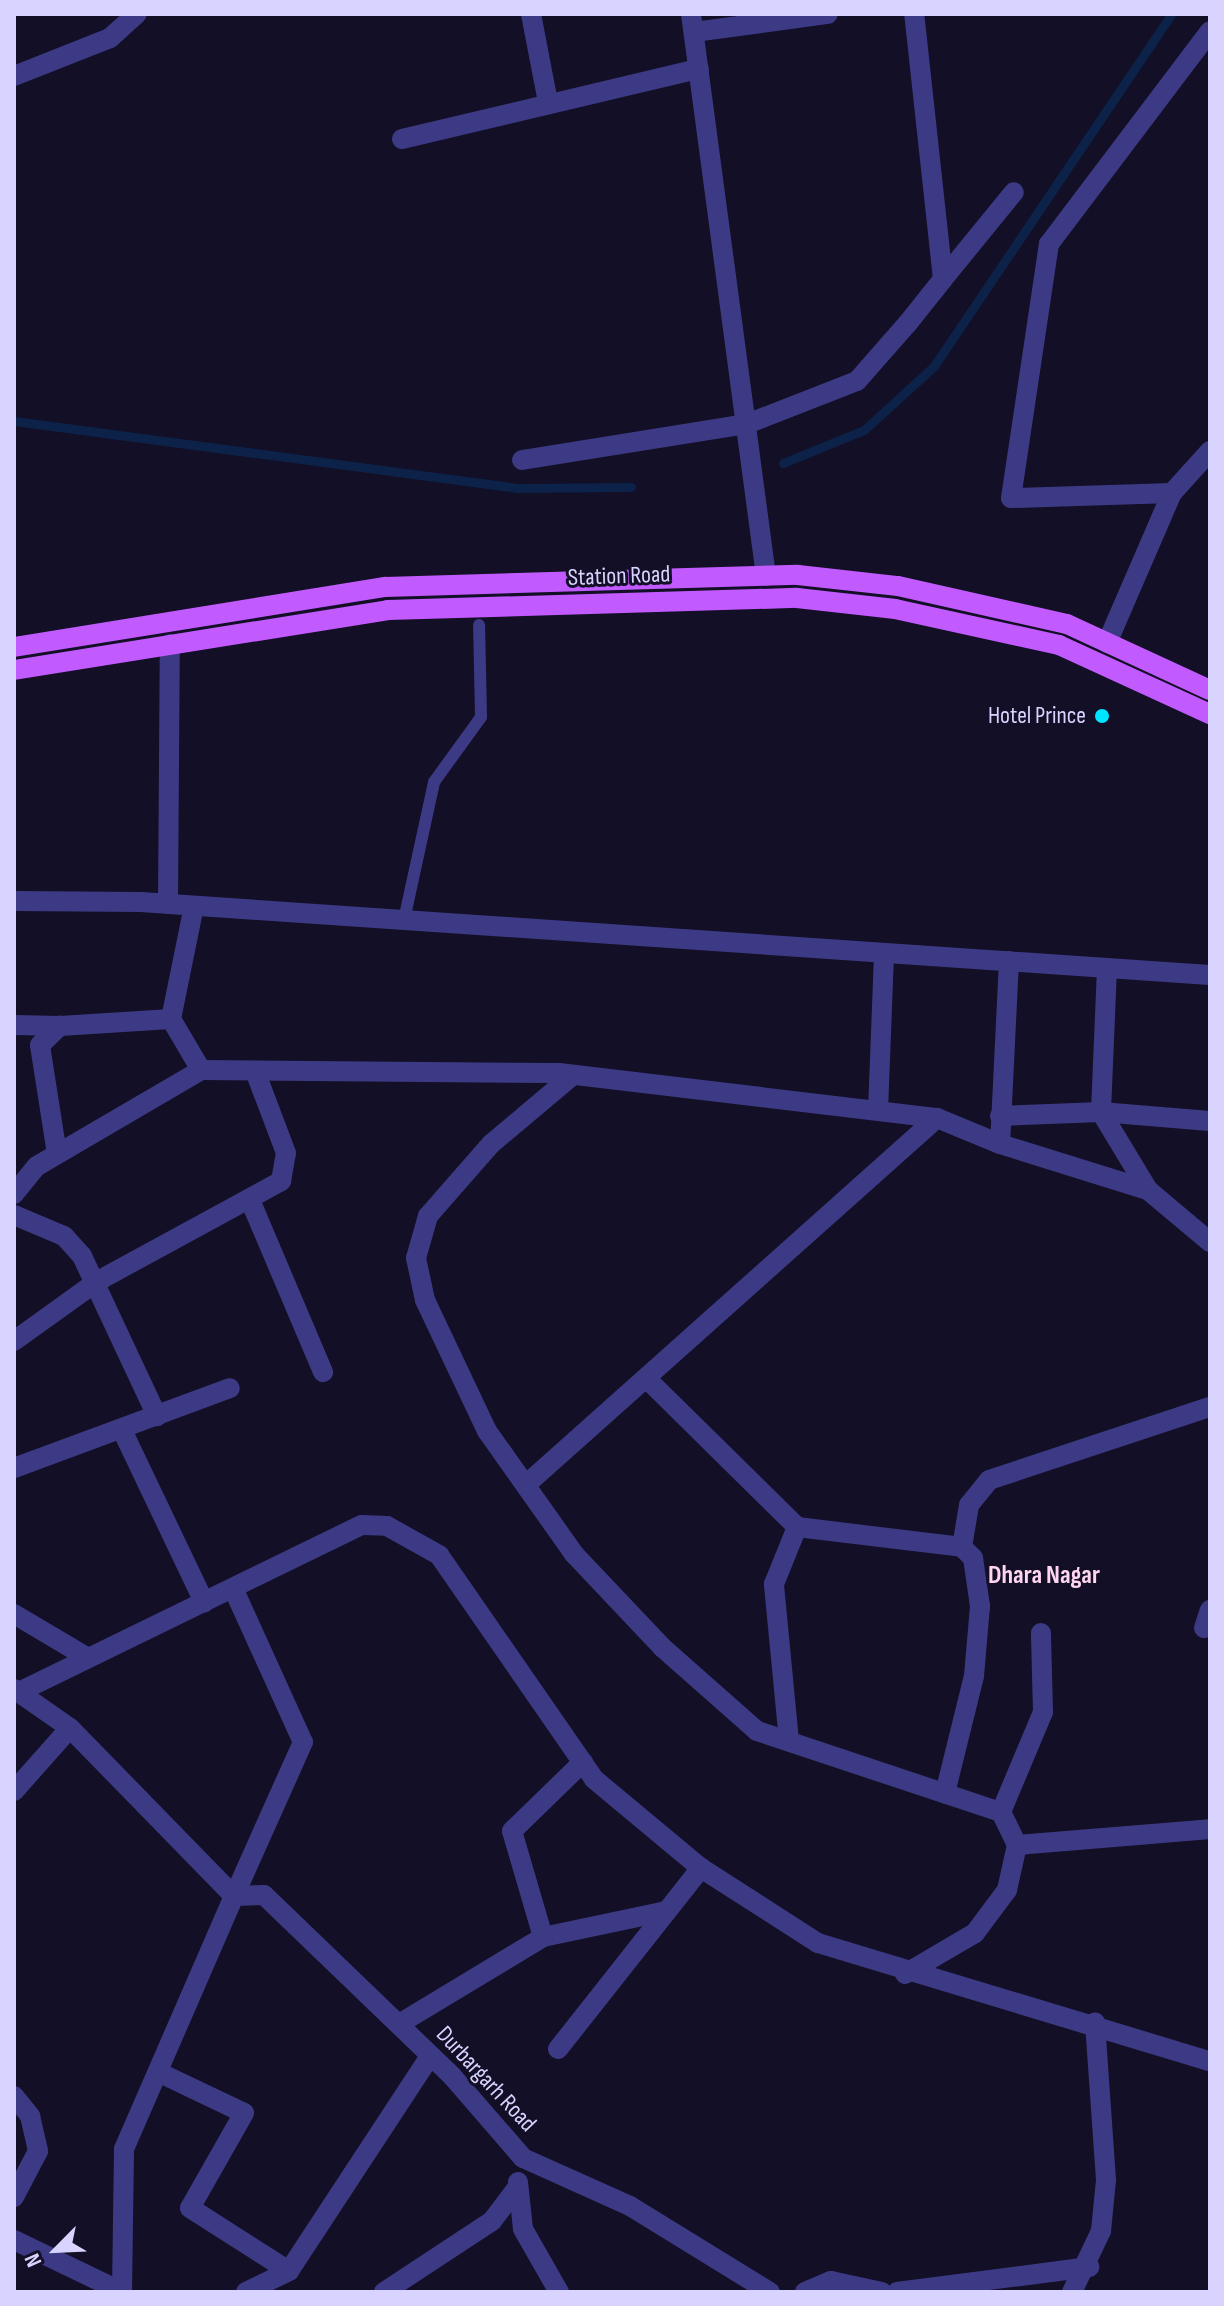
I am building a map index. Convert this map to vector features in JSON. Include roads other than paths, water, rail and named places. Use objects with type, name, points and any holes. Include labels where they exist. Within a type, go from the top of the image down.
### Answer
[{"type":"main road","name":"Station Road","points":[[14,647],[385,587],[766,576],[898,586],[1067,624],[1210,690]]},
{"type":"main road","name":"Station Road","points":[[14,670],[388,610],[797,598],[895,609],[1059,645],[1210,714]]},
{"type":"street","points":[[14,76],[110,38],[137,14]]},
{"type":"street","points":[[531,14],[548,102]]},
{"type":"street","points":[[766,576],[693,23],[828,14]]},
{"type":"street","points":[[914,14],[943,279]]},
{"type":"street","points":[[1172,493],[1011,498],[1049,244],[1210,31]]},
{"type":"street","points":[[402,139],[548,102],[699,69]]},
{"type":"street","points":[[522,460],[747,424],[857,381],[1014,192]]},
{"type":"street","points":[[1107,643],[1172,493],[1210,451]]},
{"type":"street","points":[[168,904],[170,644]]},
{"type":"street","points":[[14,901],[168,904],[1210,975]]},
{"type":"street","points":[[194,906],[171,1019],[201,1070]]},
{"type":"street","points":[[878,1111],[884,953]]},
{"type":"street","points":[[1000,1144],[1009,961]]},
{"type":"street","points":[[1107,968],[1101,1112],[1148,1190],[1210,1242]]},
{"type":"street","points":[[14,1025],[60,1026],[171,1019]]},
{"type":"street","points":[[57,1154],[40,1045],[60,1026]]},
{"type":"street","points":[[14,1194],[57,1154],[201,1070],[573,1075],[937,1118],[1000,1144],[1148,1190]]},
{"type":"street","points":[[14,1341],[96,1282],[281,1181],[287,1168],[255,1071]]},
{"type":"street","points":[[573,1075],[450,1186],[428,1216],[416,1258],[460,1385],[529,1482],[574,1554],[663,1648],[757,1731],[1001,1812],[1017,1845],[1007,1890],[975,1933],[905,1974]]},
{"type":"street","points":[[1000,1116],[1101,1112],[1210,1121]]},
{"type":"street","points":[[529,1482],[937,1118]]},
{"type":"street","points":[[250,1200],[323,1372]]},
{"type":"street","points":[[14,1215],[64,1236],[96,1282],[157,1416]]},
{"type":"street","points":[[647,1379],[797,1527],[962,1547]]},
{"type":"street","points":[[14,1468],[230,1388]]},
{"type":"street","points":[[945,1793],[974,1676],[980,1606],[976,1567],[962,1547],[969,1505],[989,1480],[1210,1407]]},
{"type":"street","points":[[122,1430],[204,1602]]},
{"type":"street","points":[[16,1691],[362,1525],[412,1537],[439,1555],[583,1762],[701,1868],[818,1943],[905,1974],[1095,2022],[1210,2061]]},
{"type":"street","points":[[789,1741],[774,1584],[797,1527]]},
{"type":"street","points":[[14,2240],[122,2292],[124,2149],[303,1742],[233,1588]]},
{"type":"street","points":[[14,1614],[88,1658]]},
{"type":"street","points":[[1001,1812],[1043,1712],[1041,1633]]},
{"type":"street","points":[[16,1691],[70,1728],[234,1896]]},
{"type":"street","points":[[14,1791],[70,1728]]},
{"type":"street","points":[[543,1937],[512,1831],[583,1762]]},
{"type":"street","points":[[1017,1845],[1210,1829]]},
{"type":"street","points":[[558,2049],[701,1868]]},
{"type":"street","name":"Durbargarh Road","points":[[234,1896],[264,1895],[431,2055],[523,2158],[630,2206],[770,2292]]},
{"type":"street","points":[[399,2024],[543,1937],[666,1911]]},
{"type":"street","points":[[1072,2292],[1089,2267],[1106,2180],[1095,2022]]},
{"type":"street","points":[[246,2292],[289,2271],[431,2055]]},
{"type":"street","points":[[158,2072],[244,2113],[190,2208],[289,2271]]},
{"type":"street","points":[[14,2096],[30,2116],[38,2151],[14,2197]]},
{"type":"street","points":[[523,2158],[517,2188],[523,2229],[559,2292]]},
{"type":"street","points":[[384,2292],[492,2221],[517,2188]]},
{"type":"street","points":[[897,2292],[1089,2267]]},
{"type":"street","points":[[805,2292],[831,2281],[882,2292]]},
{"type":"lane","points":[[404,920],[434,782],[481,717],[479,625]]},
{"type":"waterway","points":[[783,463],[864,430],[934,366],[1171,14]]},
{"type":"waterway","points":[[14,421],[518,488],[631,487]]},
{"type":"place","name":"Hotel Prince","points":[[1102,716]]},
{"type":"district","name":"Dhara Nagar","points":[[1044,1576]]}]
